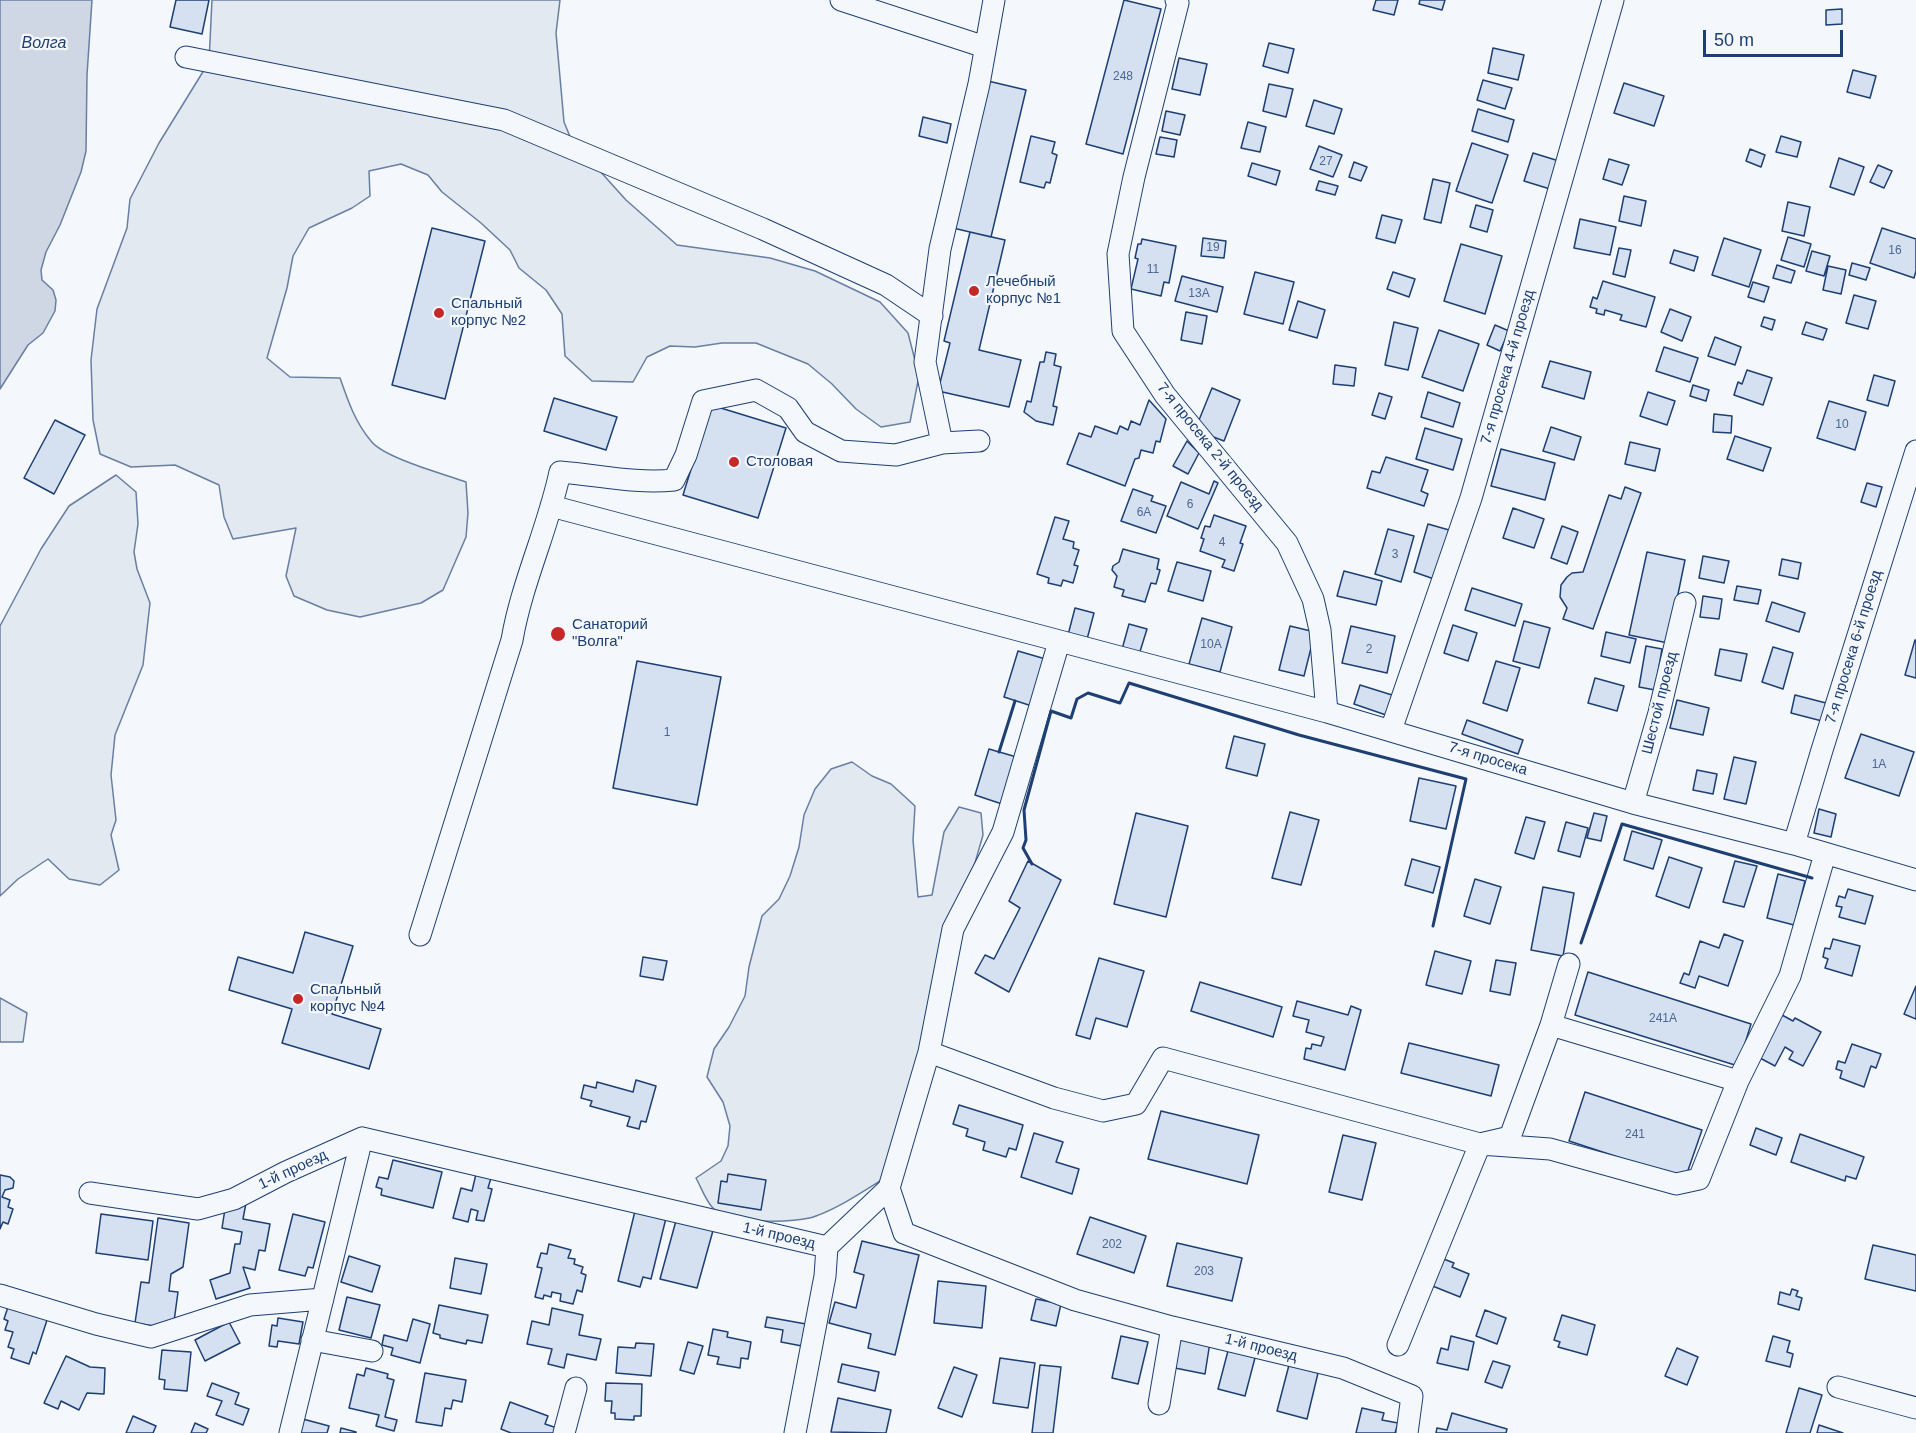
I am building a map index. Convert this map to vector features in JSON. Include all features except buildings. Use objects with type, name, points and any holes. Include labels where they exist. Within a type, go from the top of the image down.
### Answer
[{"type":"street","points":[[841,0],[986,47]]},
{"type":"street","points":[[942,443],[925,362],[940,249],[979,84],[994,0]]},
{"type":"street","name":"7-я просека 4-й проезд","points":[[1391,730],[1471,498],[1613,0]]},
{"type":"street","name":"7-я просека 2-й проезд","points":[[1177,1],[1134,177],[1118,254],[1123,331],[1165,395],[1287,543],[1313,599],[1320,630],[1327,712]]},
{"type":"street","points":[[186,57],[504,120],[773,233],[886,285],[932,316]]},
{"type":"street","points":[[420,935],[512,640],[517,610],[561,472],[651,482],[674,480],[686,455],[703,401],[756,390],[788,408],[805,432],[841,451],[896,455],[942,443],[979,441]]},
{"type":"street","name":"7-я просека 6-й проезд","points":[[1794,844],[1916,451]]},
{"type":"street","name":"7-я просека","points":[[551,506],[1327,712],[1633,803],[1794,844],[1916,880]]},
{"type":"street","name":"Шестой проезд","points":[[1633,803],[1659,713],[1685,603]]},
{"type":"street","points":[[889,1188],[928,1052],[953,929],[1003,832],[1059,642]]},
{"type":"street","points":[[928,1052],[1054,1098],[1103,1111],[1136,1104],[1163,1058],[1480,1144],[1550,1149],[1676,1184],[1699,1179],[1738,1081],[1790,976],[1826,854]]},
{"type":"street","points":[[1480,1144],[1510,1137],[1551,1025],[1569,964]]},
{"type":"street","points":[[1551,1025],[1738,1081]]},
{"type":"street","points":[[290,1433],[362,1138]]},
{"type":"street","name":"1-й проезд","points":[[90,1193],[198,1209],[234,1199],[286,1172],[362,1138],[827,1247],[889,1188],[904,1233],[1075,1300],[1343,1368],[1412,1396],[1407,1433]]},
{"type":"street","points":[[1398,1345],[1480,1144]]},
{"type":"street","points":[[795,1433],[825,1276],[827,1247]]},
{"type":"street","points":[[0,1295],[96,1324],[151,1337],[250,1305],[323,1299]]},
{"type":"street","points":[[1159,1404],[1172,1326]]},
{"type":"street","points":[[312,1340],[372,1351]]},
{"type":"street","points":[[1838,1387],[1916,1408]]},
{"type":"street","points":[[564,1433],[576,1388]]},
{"type":"shaded area","points":[[212,0],[560,0],[556,33],[564,122],[571,139],[626,200],[677,245],[770,258],[815,271],[880,302],[908,333],[919,376],[910,422],[881,427],[856,409],[832,384],[808,364],[756,343],[722,343],[695,347],[670,346],[647,357],[633,382],[592,381],[565,356],[562,314],[546,290],[519,268],[510,250],[442,192],[428,175],[401,164],[369,171],[370,196],[352,208],[309,228],[293,256],[287,288],[267,358],[290,377],[340,378],[356,419],[365,434],[378,447],[401,459],[466,482],[468,513],[466,537],[443,590],[421,603],[360,617],[327,610],[294,596],[286,576],[296,528],[233,539],[224,517],[219,485],[175,465],[131,467],[100,454],[93,420],[91,360],[97,309],[127,228],[130,199],[159,143],[209,62]]},
{"type":"shaded area","points":[[116,475],[136,492],[138,524],[134,552],[137,569],[150,603],[143,665],[115,735],[111,775],[116,820],[111,835],[119,870],[100,885],[69,879],[48,859],[18,879],[0,896],[0,626],[41,549],[69,506]]},
{"type":"shaded area","points":[[852,762],[872,776],[891,784],[915,806],[913,840],[918,897],[932,895],[944,832],[959,807],[981,813],[983,835],[893,1173],[836,1207],[806,1219],[762,1221],[731,1217],[712,1207],[696,1178],[721,1161],[728,1146],[730,1126],[723,1102],[707,1077],[714,1049],[729,1027],[745,996],[749,967],[762,916],[779,899],[790,876],[799,847],[804,815],[815,789],[831,769]]},
{"type":"shaded area","points":[[0,998],[27,1013],[23,1042],[0,1042]]},
{"type":"water","name":"Волга","points":[[0,0],[92,0],[87,75],[86,151],[81,172],[60,225],[46,252],[41,270],[42,280],[53,290],[56,300],[55,311],[43,333],[28,345],[0,389]]},
{"type":"wall","points":[[1032,864],[1023,848],[1026,840],[1024,810],[1051,711],[1071,718],[1077,699],[1088,693],[1120,703],[1129,683],[1299,735],[1466,779],[1433,926]]},
{"type":"wall","points":[[999,752],[1015,701]]},
{"type":"wall","points":[[1581,943],[1622,824],[1812,878]]},
{"type":"place","name":"Лечебный корпус №1","points":[[974,291]]},
{"type":"place","name":"Спальный корпус №2","points":[[439,313]]},
{"type":"place","name":"Столовая","points":[[734,462]]},
{"type":"place","name":"Санаторий \"Волга\"","points":[[558,634]]},
{"type":"place","name":"Спальный корпус №4","points":[[298,999]]}]
